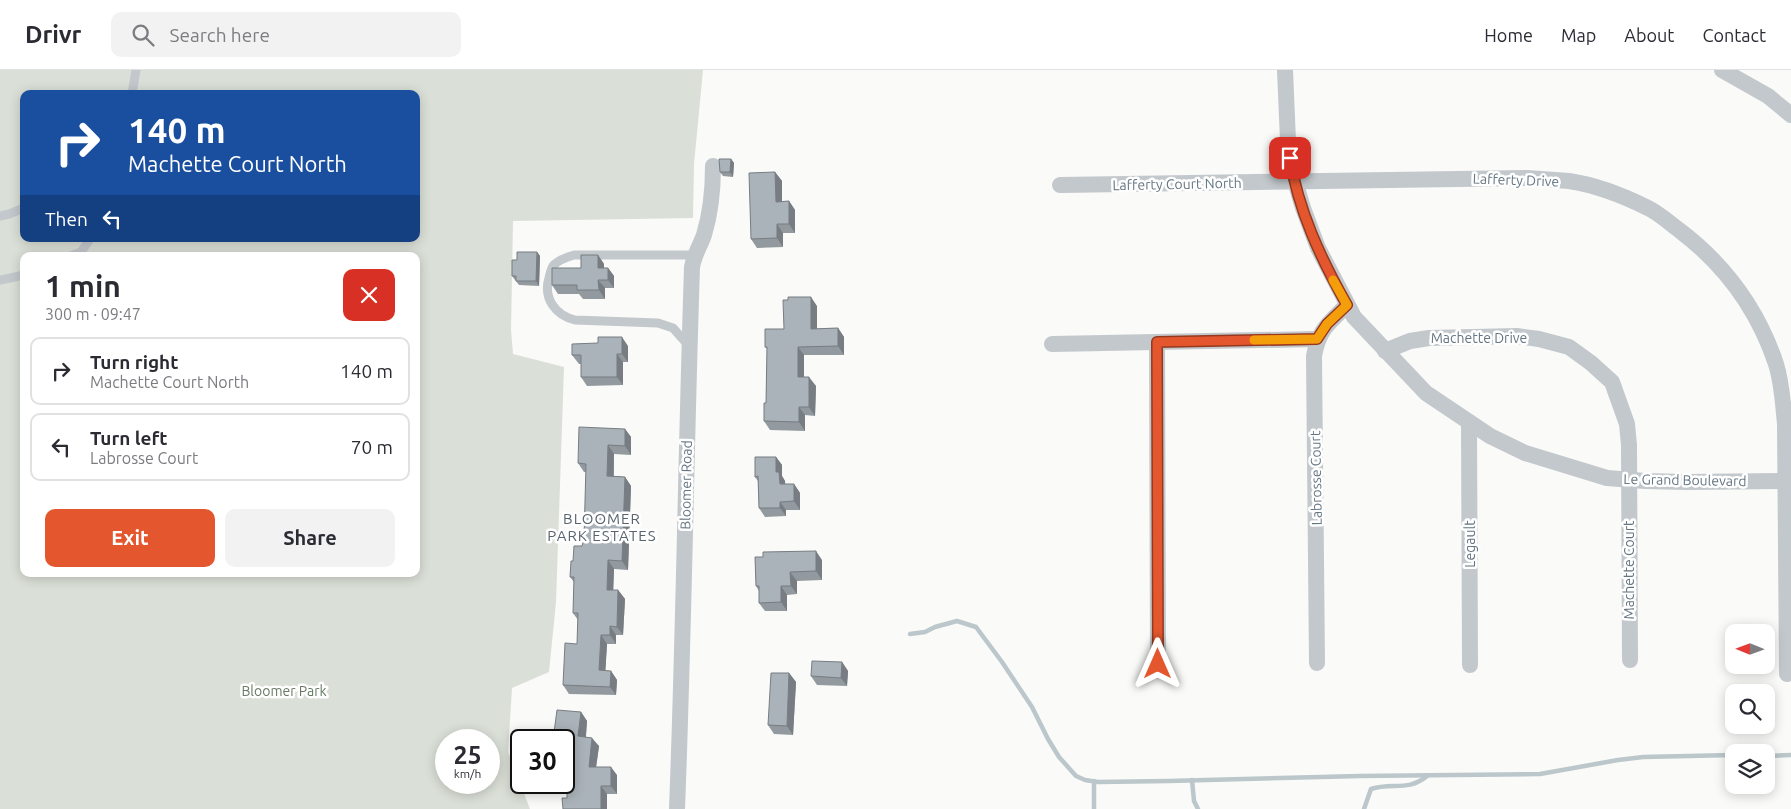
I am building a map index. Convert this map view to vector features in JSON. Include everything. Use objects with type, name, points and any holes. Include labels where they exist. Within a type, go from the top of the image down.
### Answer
[{"type":"street","name":"Le Grand Boulevard","points":[[1284,70],[1288,141],[1295,182],[1318,248],[1354,317],[1426,393],[1490,436],[1525,453],[1562,466],[1607,478],[1687,482],[1789,481]]},
{"type":"street","points":[[1722,70],[1768,96],[1791,115]]},
{"type":"street","name":"Bloomer Road","points":[[677,809],[692,267],[694,255],[703,237],[709,217],[713,195],[713,166]]},
{"type":"street","name":"Lafferty Drive","points":[[1295,182],[1527,178],[1571,182],[1609,192],[1650,208],[1717,263],[1743,295],[1761,328],[1776,364],[1782,389],[1789,481],[1787,674]]},
{"type":"street","name":"Lafferty Court North","points":[[1060,185],[1295,182]]},
{"type":"street","points":[[1052,344],[1317,339],[1327,324],[1347,305]]},
{"type":"street","name":"Machette Drive","points":[[1385,351],[1410,341],[1430,338],[1518,336],[1540,339],[1569,347],[1592,363],[1612,382],[1627,424],[1630,445],[1629,480]]},
{"type":"street","name":"Labrosse Court","points":[[1317,339],[1314,356],[1314,381],[1318,663]]},
{"type":"street","points":[[1157,342],[1158,664]]},
{"type":"street","name":"Legault","points":[[1469,422],[1470,665]]},
{"type":"street","name":"Machette Court","points":[[1629,480],[1630,660]]},
{"type":"lane","points":[[133,90],[136,70]]},
{"type":"lane","points":[[0,216],[20,210]]},
{"type":"lane","points":[[80,252],[88,242]]},
{"type":"lane","points":[[689,347],[673,328],[658,323],[575,320],[566,318],[555,310],[549,302],[548,282],[552,267],[563,259],[574,255],[694,255]]},
{"type":"lane","points":[[0,280],[20,276]]},
{"type":"green space","name":"Bloomer Park","points":[[0,70],[703,70],[694,164],[693,218],[513,221],[511,330],[513,354],[564,367],[556,602],[549,672],[512,688],[508,752],[510,757],[510,794],[524,794],[530,809],[0,809]]},
{"type":"building","points":[[719,159],[731,159],[730,172],[720,172]]},
{"type":"building","points":[[775,172],[776,202],[789,201],[789,224],[777,224],[777,238],[751,239],[749,173]]},
{"type":"building","points":[[517,252],[537,252],[536,281],[516,281],[516,276],[512,276],[512,260],[517,260]]},
{"type":"building","points":[[581,255],[598,255],[598,268],[608,268],[608,280],[598,280],[599,290],[577,290],[577,285],[552,285],[552,268],[581,268]]},
{"type":"building","points":[[788,297],[811,297],[811,329],[838,328],[838,346],[798,347],[798,377],[809,377],[809,407],[799,407],[799,422],[764,421],[767,347],[765,347],[765,329],[784,329],[783,300],[788,300]]},
{"type":"building","points":[[598,337],[622,337],[622,354],[617,354],[617,377],[581,377],[581,355],[572,355],[572,344],[598,343]]},
{"type":"building","points":[[579,427],[625,429],[625,446],[608,445],[607,476],[625,477],[622,561],[608,560],[607,590],[618,590],[617,627],[610,626],[610,635],[601,635],[599,670],[611,671],[610,687],[563,685],[565,643],[577,644],[578,613],[573,613],[574,577],[570,577],[571,561],[573,561],[574,546],[582,546],[584,539],[586,464],[578,463]]},
{"type":"building","points":[[755,457],[776,457],[776,472],[779,472],[780,484],[794,484],[794,501],[780,502],[780,508],[759,508],[758,476],[755,477]]},
{"type":"building","points":[[816,551],[816,571],[790,572],[791,586],[781,586],[781,602],[759,603],[759,586],[756,586],[755,557],[763,557],[763,552]]},
{"type":"building","points":[[812,661],[842,662],[841,678],[811,676]]},
{"type":"building","points":[[771,673],[789,673],[787,726],[768,725]]},
{"type":"building","points":[[557,710],[581,712],[578,736],[592,738],[589,767],[611,767],[611,786],[601,786],[601,809],[563,809],[562,798],[567,798],[567,794],[575,794],[575,729],[554,729]]},
{"type":"waterway","points":[[910,634],[925,632],[957,621],[976,627],[1032,707],[1059,757],[1076,776],[1098,782],[1540,774],[1643,757],[1725,755]]},
{"type":"waterway","points":[[1775,756],[1791,755]]},
{"type":"waterway","points":[[1364,809],[1371,789],[1413,784],[1427,776]]},
{"type":"waterway","points":[[1192,780],[1194,801],[1198,809]]},
{"type":"waterway","points":[[1094,781],[1094,809]]},
{"type":"slow traffic","points":[[1254,340],[1317,339],[1327,324],[1347,305],[1333,280]]},
{"type":"district","name":"BLOOMER PARK ESTATES","points":[[602,526]]},
{"type":"route","points":[[1158,664],[1157,342],[1317,339],[1327,324],[1347,305],[1318,248],[1303,208],[1290,158]]}]
